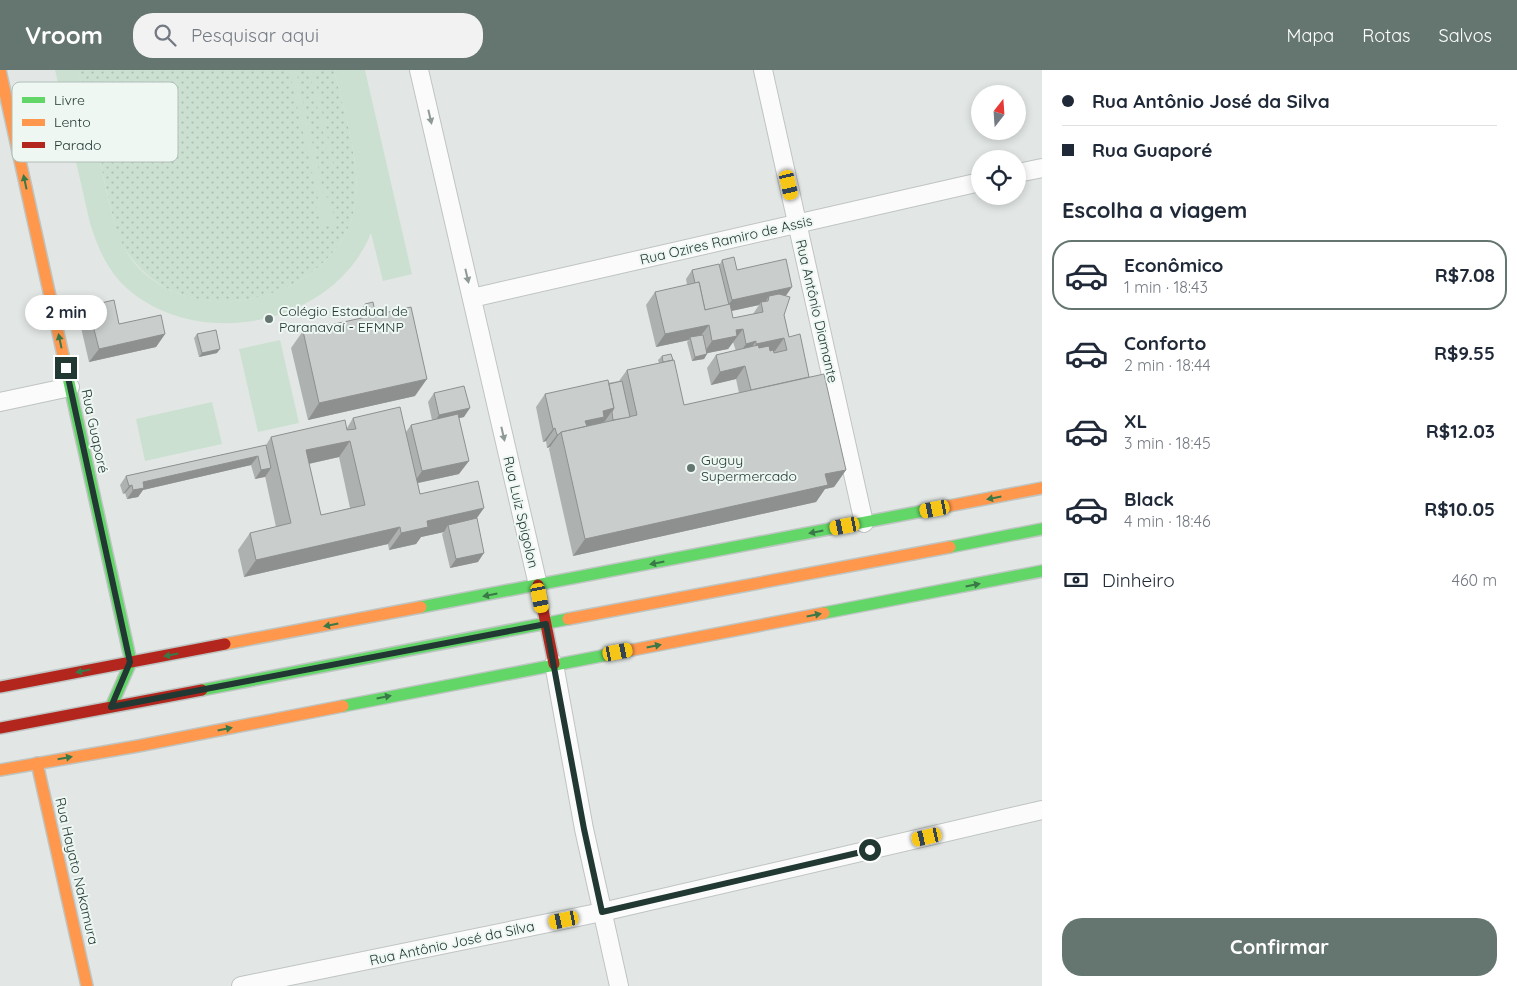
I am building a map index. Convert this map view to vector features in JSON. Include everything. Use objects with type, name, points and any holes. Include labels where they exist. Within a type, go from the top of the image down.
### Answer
[{"type":"street","name":"Rua Guaporé","points":[[0,70],[12,132]]},
{"type":"street","name":"Rua Luiz Spigolon","points":[[419,70],[538,585],[584,829],[619,986]]},
{"type":"street","name":"Rua Antônio Diamante","points":[[763,70],[864,523]]},
{"type":"street","name":"Rua Guaporé","points":[[19,162],[130,662]]},
{"type":"street","points":[[1026,171],[1042,168]]},
{"type":"street","name":"Rua Ozires Ramiro de Assis","points":[[472,298],[971,184]]},
{"type":"street","points":[[0,402],[70,387]]},
{"type":"street","points":[[0,687],[1042,488]]},
{"type":"street","points":[[0,728],[1042,529]]},
{"type":"street","points":[[0,770],[138,746],[1042,571]]},
{"type":"street","points":[[111,707],[130,662]]},
{"type":"street","name":"Rua Hayato Nakamura","points":[[37,763],[87,986]]},
{"type":"street","name":"Rua Antônio José da Silva","points":[[241,986],[602,912],[1042,810]]},
{"type":"green space","points":[[55,70],[78,70],[81,82],[58,82]]},
{"type":"green space","points":[[78,70],[334,70],[352,142],[356,181],[353,215],[342,240],[324,262],[302,279],[277,291],[250,299],[221,301],[194,298],[168,289],[152,279],[139,267],[118,238],[100,162],[178,162],[178,82],[81,82]]},
{"type":"green space","points":[[289,70],[296,70],[325,198],[329,197],[336,224],[321,227],[315,200],[318,199]]},
{"type":"green space","points":[[309,70],[313,70],[334,167],[331,168]]},
{"type":"green space","points":[[334,70],[365,70],[412,274],[383,281],[371,233],[353,264],[329,289],[298,307],[265,319],[229,323],[194,320],[160,310],[130,291],[110,269],[90,223],[76,162],[100,162],[113,218],[128,255],[144,273],[170,290],[200,299],[232,301],[264,296],[293,284],[320,266],[340,243],[353,215],[356,198],[355,162],[348,123]]},
{"type":"green space","points":[[280,340],[299,423],[258,432],[239,349]]},
{"type":"green space","points":[[212,402],[222,444],[145,461],[136,419]]},
{"type":"building","points":[[734,257],[737,270],[786,259],[792,287],[732,300],[722,260]]},
{"type":"building","points":[[719,264],[729,305],[705,310],[699,282],[695,283],[692,270]]},
{"type":"building","points":[[699,282],[705,310],[730,304],[733,318],[763,312],[761,302],[768,301],[769,296],[779,294],[790,297],[784,315],[789,337],[800,334],[809,377],[751,390],[745,366],[720,372],[716,355],[758,345],[759,348],[769,346],[770,351],[773,350],[774,353],[787,350],[784,338],[756,344],[756,341],[746,344],[743,329],[736,330],[737,336],[712,341],[709,325],[665,334],[655,292]]},
{"type":"building","points":[[114,300],[119,324],[161,315],[165,334],[99,349],[88,306]]},
{"type":"building","points":[[373,302],[375,312],[367,314],[365,304]]},
{"type":"building","points":[[411,307],[427,379],[319,403],[303,331]]},
{"type":"building","points":[[216,330],[220,349],[202,353],[197,334]]},
{"type":"building","points":[[703,335],[707,354],[695,357],[690,337]]},
{"type":"building","points":[[671,354],[673,360],[663,362],[662,356]]},
{"type":"building","name":"Guguy Supermercado","points":[[674,360],[684,405],[824,374],[846,470],[825,474],[828,485],[585,539],[561,432],[637,415],[627,370]]},
{"type":"building","points":[[608,380],[614,408],[603,411],[604,417],[585,421],[587,426],[561,432],[557,435],[555,428],[553,429],[545,394]]},
{"type":"building","points":[[622,381],[630,417],[613,420],[612,412],[614,408],[609,384]]},
{"type":"building","points":[[464,386],[470,408],[439,415],[434,393]]},
{"type":"building","points":[[400,407],[420,494],[478,481],[484,508],[427,521],[428,527],[401,533],[400,527],[256,560],[250,533],[291,523],[271,437],[345,420],[347,430],[356,429],[353,418]],"holes":[[[350,441],[365,505],[321,515],[306,450]]]},
{"type":"building","points":[[458,414],[469,461],[422,471],[411,425]]},
{"type":"building","points":[[266,445],[271,468],[261,470],[258,456],[143,482],[144,488],[133,490],[132,485],[129,486],[126,476]]},
{"type":"building","points":[[477,518],[484,553],[456,559],[448,525]]},
{"type":"traffic: fast","points":[[63,355],[131,662],[111,707]]},
{"type":"traffic: fast","points":[[421,607],[928,510]]},
{"type":"traffic: fast","points":[[950,547],[1042,529]]},
{"type":"traffic: fast","points":[[824,613],[1042,571]]},
{"type":"traffic: fast","points":[[202,690],[568,619]]},
{"type":"traffic: fast","points":[[343,706],[627,651]]},
{"type":"traffic: slow","points":[[0,70],[12,124]]},
{"type":"traffic: slow","points":[[20,162],[63,355]]},
{"type":"traffic: slow","points":[[928,510],[1042,488]]},
{"type":"traffic: slow","points":[[568,619],[950,547]]},
{"type":"traffic: slow","points":[[225,644],[421,607]]},
{"type":"traffic: slow","points":[[627,651],[824,613]]},
{"type":"traffic: slow","points":[[0,770],[138,746],[343,706]]},
{"type":"traffic: slow","points":[[37,763],[87,986]]},
{"type":"traffic: jam","points":[[538,585],[554,664]]},
{"type":"traffic: jam","points":[[0,687],[225,644]]},
{"type":"traffic: jam","points":[[0,728],[202,690]]},
{"type":"place","name":"Colégio Estadual de Paranavaí - EFMNP","points":[[269,319]]},
{"type":"place","name":"Guguy Supermercado","points":[[691,468]]},
{"type":"route","points":[[66,368],[130,662],[111,707],[546,624],[584,829],[602,912],[870,850]]}]
